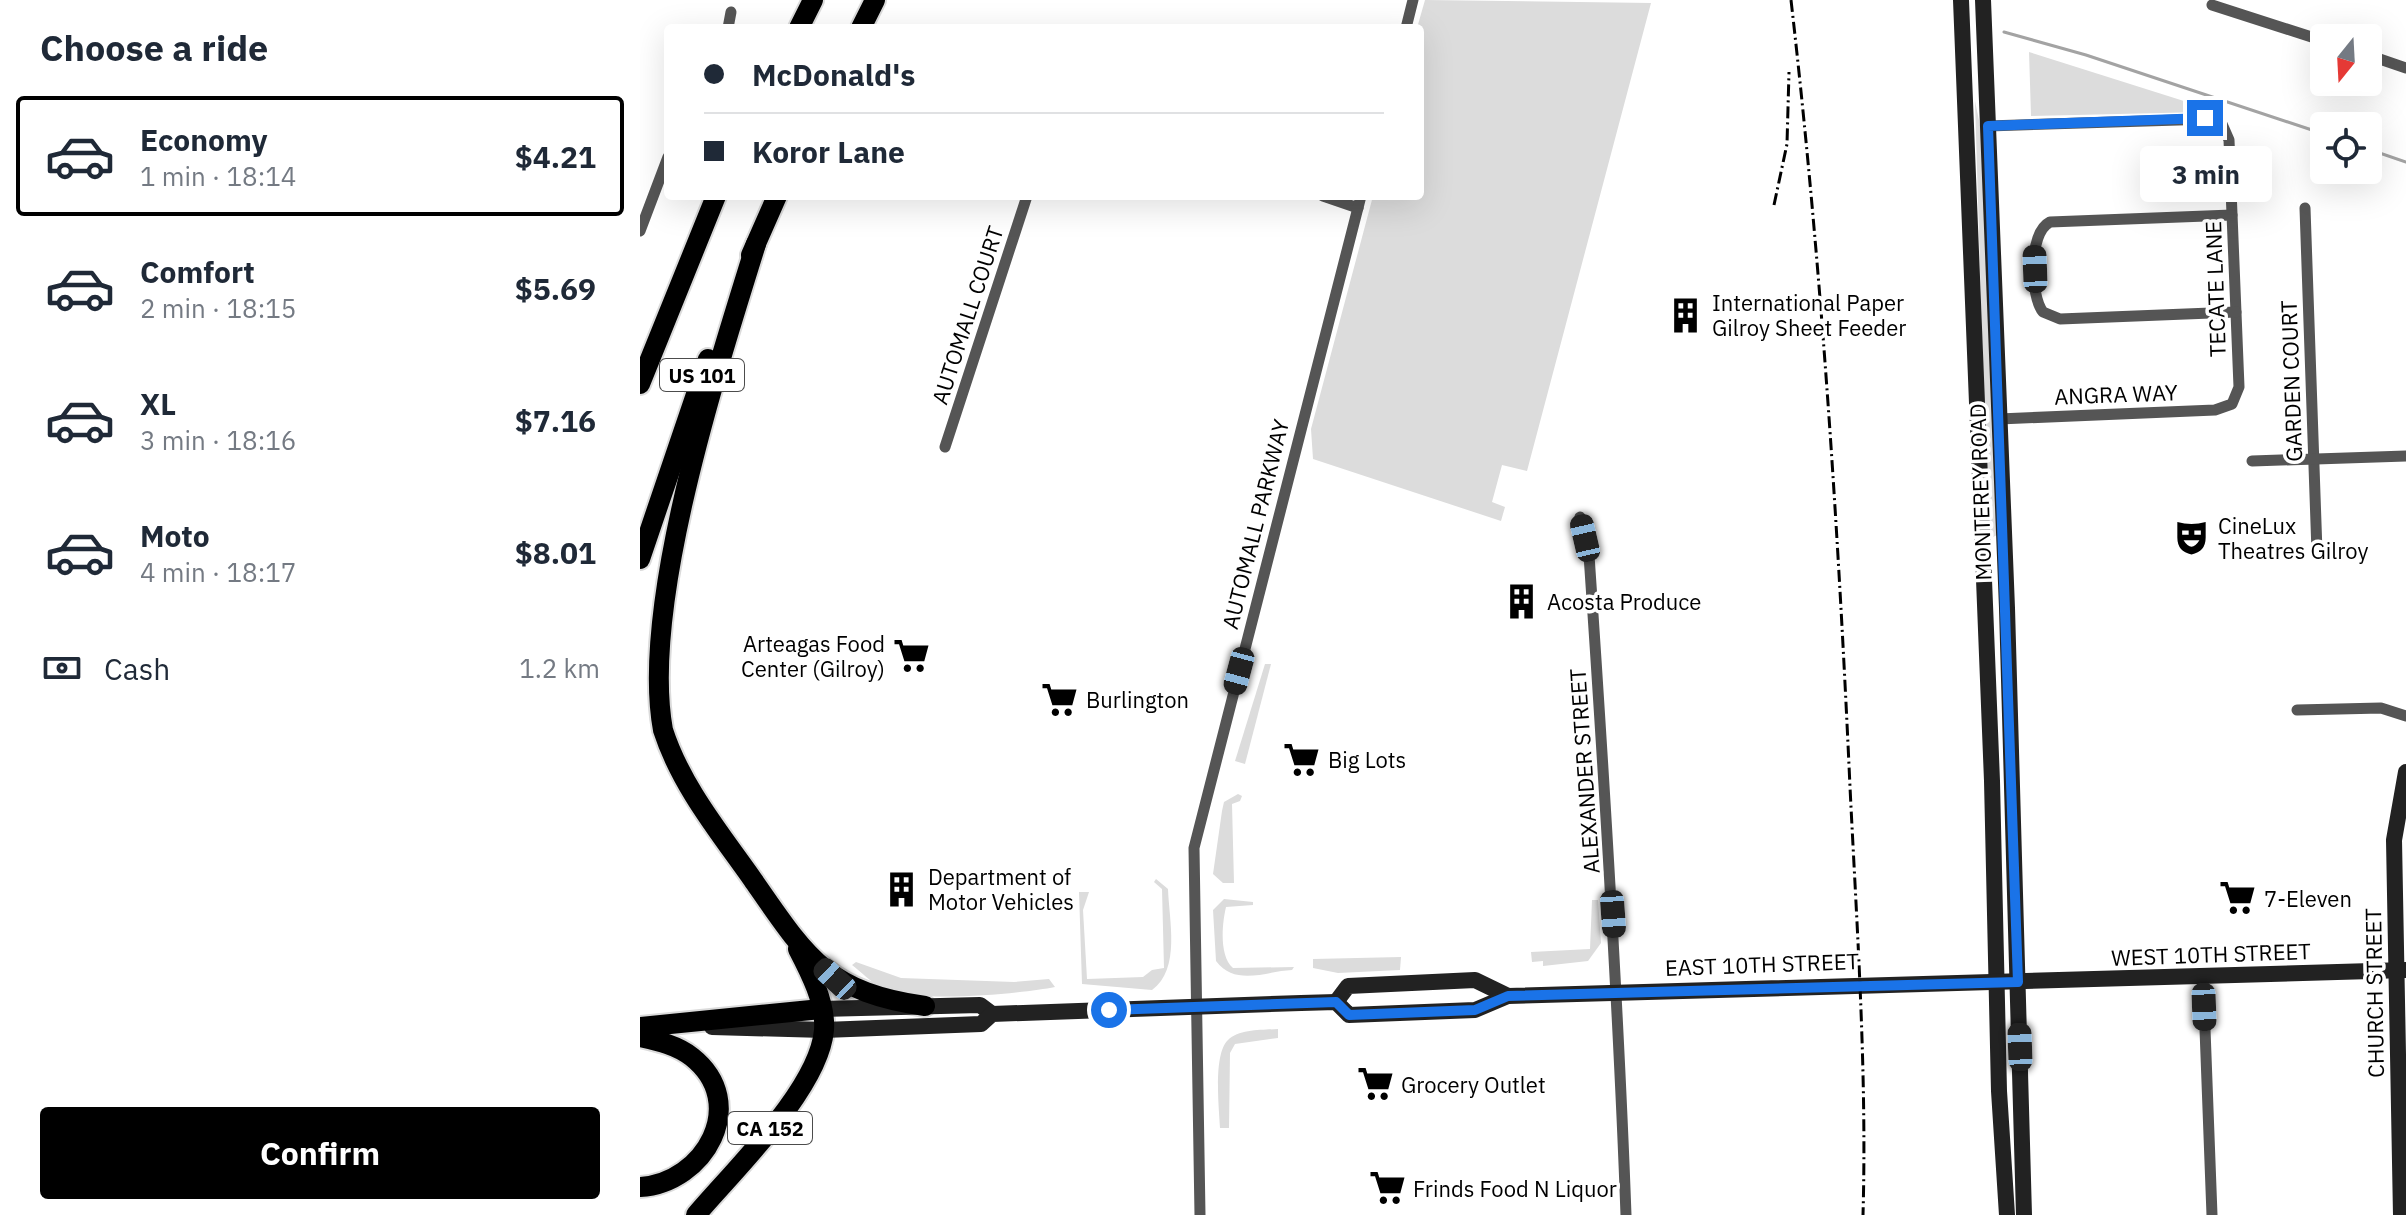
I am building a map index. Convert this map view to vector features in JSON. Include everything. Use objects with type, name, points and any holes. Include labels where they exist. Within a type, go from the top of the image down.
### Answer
[{"type":"highway","points":[[801,24],[813,0]]},
{"type":"highway","points":[[863,24],[875,0]]},
{"type":"highway","name":"US 101","points":[[640,384],[714,200]]},
{"type":"highway","name":"US 101","points":[[640,559],[699,382],[775,200]]},
{"type":"highway","points":[[756,244],[674,523],[658,596],[652,671],[660,718],[677,765],[779,918],[804,961],[821,1009]]},
{"type":"highway","points":[[779,918],[808,953],[840,982],[881,1000],[925,1006]]},
{"type":"highway","name":"EAST 10TH STREET","points":[[662,1026],[821,1009]]},
{"type":"highway","name":"CA 152","points":[[696,1215],[800,1090],[817,1058],[824,1030],[821,1009]]},
{"type":"highway","points":[[640,1027],[662,1026]]},
{"type":"highway","points":[[640,1037],[679,1048],[694,1058],[714,1088],[718,1105],[713,1139],[703,1156],[673,1180],[640,1187]]},
{"type":"main road","name":"MONTEREY ROAD","points":[[1961,0],[2007,1215]]},
{"type":"main road","name":"MONTEREY ROAD","points":[[1983,0],[2024,1215]]},
{"type":"main road","name":"CHURCH STREET","points":[[2401,1215],[2401,970],[2394,840],[2406,772]]},
{"type":"main road","name":"WEST 10TH STREET","points":[[2018,982],[2401,970]]},
{"type":"main road","name":"EAST 10TH STREET","points":[[1336,1002],[1348,986],[1475,980],[1508,996]]},
{"type":"main road","name":"EAST 10TH STREET","points":[[821,1009],[980,1005],[992,1014],[1336,1002],[1349,1015],[1475,1010],[1508,996],[2018,982]]},
{"type":"main road","name":"EAST 10TH STREET","points":[[662,1026],[824,1030],[981,1024],[992,1014]]},
{"type":"street","points":[[1407,24],[1413,0]]},
{"type":"street","points":[[2212,5],[2310,36]]},
{"type":"street","points":[[729,24],[731,12]]},
{"type":"street","points":[[2382,60],[2406,68]]},
{"type":"street","name":"TECATE LANE","points":[[1988,126],[2205,118],[2222,124],[2229,140],[2239,387],[2232,404]]},
{"type":"street","points":[[640,231],[664,168]]},
{"type":"street","name":"AUTOMALL COURT","points":[[945,447],[1026,200]]},
{"type":"street","name":"AUTOMALL PARKWAY","points":[[1200,1215],[1192,878],[1197,830],[1360,202]]},
{"type":"street","name":"GARDEN COURT","points":[[2305,208],[2317,552]]},
{"type":"street","points":[[2232,215],[2050,222],[2040,228],[2035,239],[2035,269],[2037,301],[2043,312],[2054,318],[2236,312]]},
{"type":"street","name":"ANGRA WAY","points":[[1999,419],[2215,410],[2232,404]]},
{"type":"street","points":[[2252,461],[2406,456]]},
{"type":"street","name":"ALEXANDER STREET","points":[[1580,517],[1589,555],[1618,992],[1626,1215]]},
{"type":"street","points":[[2297,710],[2381,708],[2406,716]]},
{"type":"street","points":[[2203,976],[2212,1215]]},
{"type":"shaded area","points":[[1425,0],[1651,3],[1527,471],[1502,465],[1492,502],[1505,507],[1501,521],[1313,459],[1311,429],[1372,200],[1424,200],[1424,24],[1418,24]]},
{"type":"shaded area","points":[[2029,52],[2206,108],[2204,112],[2031,116]]},
{"type":"shaded area","points":[[1975,101],[1981,130],[1997,535],[1991,538],[1988,536]]},
{"type":"shaded area","points":[[1265,664],[1271,664],[1245,764],[1235,761]]},
{"type":"shaded area","points":[[1238,794],[1242,796],[1240,801],[1232,804],[1234,883],[1223,883],[1213,874],[1222,811],[1224,802]]},
{"type":"shaded area","points":[[1156,879],[1168,889],[1171,929],[1170,957],[1161,981],[1152,990],[1082,984],[1079,892],[1089,892],[1083,910],[1087,979],[1143,977],[1152,970],[1164,968],[1162,889],[1154,882]]},
{"type":"shaded area","points":[[1224,899],[1253,902],[1253,905],[1226,907],[1224,948],[1233,968],[1294,967],[1292,970],[1242,976],[1224,969],[1216,961],[1213,910]]},
{"type":"shaded area","points":[[1592,900],[1598,900],[1601,943],[1588,961],[1543,966],[1543,961],[1532,962],[1531,952],[1590,949]]},
{"type":"shaded area","points":[[1401,957],[1400,970],[1338,973],[1313,968],[1313,959]]},
{"type":"shaded area","points":[[856,962],[901,978],[1014,982],[1049,979],[1055,987],[993,995],[918,996],[882,988],[852,965]]},
{"type":"shaded area","points":[[1278,1029],[1278,1038],[1235,1044],[1230,1053],[1229,1128],[1220,1128],[1218,1082],[1223,1047],[1238,1034]]},
{"type":"waterway","points":[[2004,32],[2086,55],[2310,129]]},
{"type":"waterway","points":[[2382,154],[2406,162]]},
{"type":"railway","points":[[1791,0],[1820,294],[1840,590],[1861,1001],[1863,1215]]},
{"type":"railway","points":[[1774,205],[1787,144],[1789,72]]},
{"type":"place","name":"International Paper Gilroy Sheet Feeder","points":[[1686,315]]},
{"type":"place","name":"CineLux Theatres Gilroy","points":[[2192,538]]},
{"type":"place","name":"Acosta Produce","points":[[1521,601]]},
{"type":"place","name":"Arteagas Food Center (Gilroy)","points":[[911,656]]},
{"type":"place","name":"Burlington","points":[[1060,699]]},
{"type":"place","name":"Big Lots","points":[[1302,759]]},
{"type":"place","name":"Department of Motor Vehicles","points":[[902,889]]},
{"type":"place","name":"7-Eleven","points":[[2238,898]]},
{"type":"place","name":"Grocery Outlet","points":[[1375,1084]]},
{"type":"place","name":"Frinds Food N Liquor","points":[[1387,1188]]},
{"type":"route","points":[[1109,1010],[1336,1002],[1349,1015],[1475,1010],[1508,996],[2018,982],[1988,126],[2205,118]]}]
